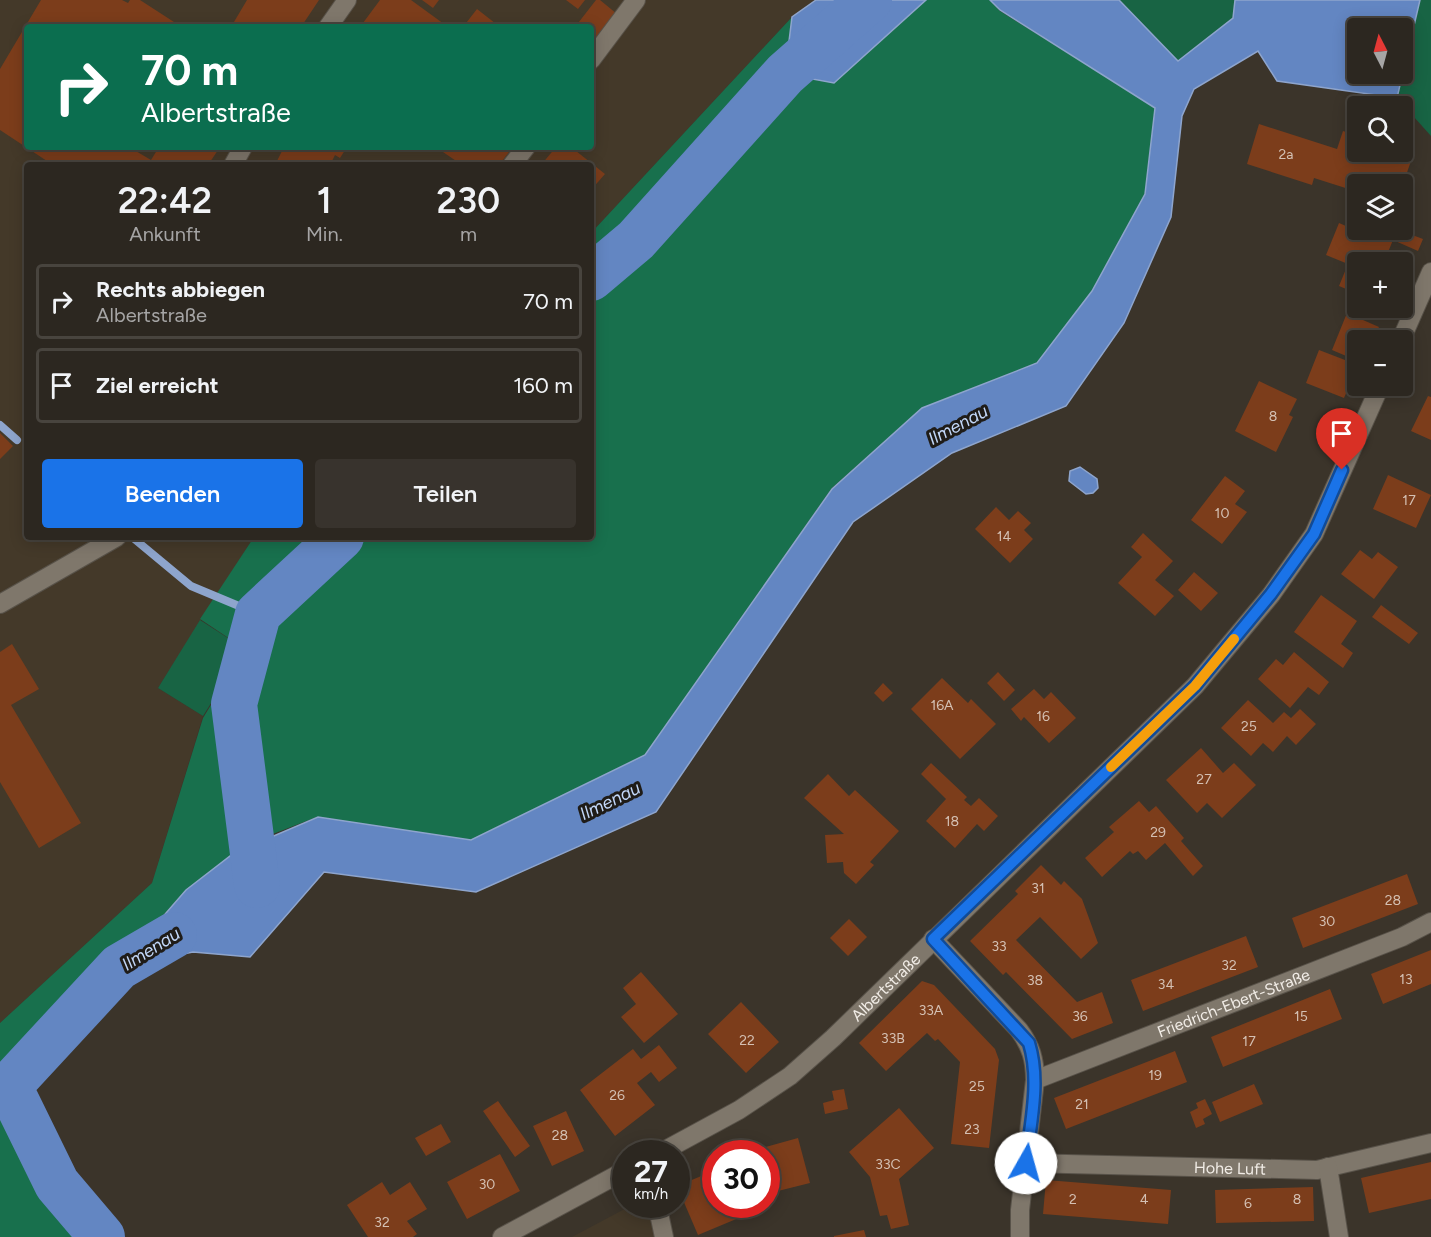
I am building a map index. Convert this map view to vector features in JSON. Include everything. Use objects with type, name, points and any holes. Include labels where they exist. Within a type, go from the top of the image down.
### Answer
[{"type":"street","points":[[330,24],[347,0]]},
{"type":"street","points":[[594,56],[636,0]]},
{"type":"street","points":[[1405,330],[1431,272]]},
{"type":"street","name":"Albertstraße","points":[[684,1140],[739,1110],[790,1076],[833,1038],[1195,686],[1271,594],[1314,534],[1376,396]]},
{"type":"street","points":[[0,604],[111,540]]},
{"type":"street","name":"Friedrich-Ebert-Straße","points":[[1035,1080],[1402,937],[1431,922]]},
{"type":"street","points":[[933,939],[1029,1043],[1035,1061],[1020,1237]]},
{"type":"street","name":"Hohe Luft","points":[[1026,1163],[1305,1170],[1328,1167],[1431,1143]]},
{"type":"street","points":[[1328,1167],[1339,1237]]},
{"type":"street","points":[[502,1237],[612,1178]]},
{"type":"street","points":[[660,1218],[664,1237]]},
{"type":"shaded area","points":[[0,0],[816,0],[792,17],[594,230],[594,162],[24,162],[24,540],[252,540],[158,688],[203,716],[152,883],[0,1023]]},
{"type":"shaded area","points":[[612,1216],[612,1218],[669,1218],[674,1237],[572,1237]]},
{"type":"green space","points":[[926,0],[990,0],[1000,11],[1155,107],[1145,194],[1092,291],[1037,363],[922,408],[832,488],[645,755],[471,840],[317,817],[252,842],[186,890],[9,1086],[57,1184],[102,1237],[0,1237],[0,1023],[152,883],[203,718],[245,649],[200,619],[252,540],[594,540],[594,230],[792,17],[785,74],[834,83]]},
{"type":"green space","points":[[1119,0],[1235,0],[1233,18],[1178,62]]},
{"type":"green space","points":[[1420,0],[1431,0],[1431,136],[1413,116],[1413,96],[1397,96],[1400,84],[1413,84],[1413,30]]},
{"type":"green space","points":[[200,620],[245,649],[203,716],[158,688]]},
{"type":"water","points":[[816,0],[926,0],[834,83],[785,74],[792,17]]},
{"type":"water","points":[[990,0],[1119,0],[1178,61],[1233,18],[1235,0],[1420,0],[1413,30],[1413,18],[1347,18],[1347,84],[1400,84],[1397,96],[1383,96],[1277,81],[1258,51],[1194,89],[1182,116],[1171,217],[1124,323],[1066,406],[952,453],[853,522],[656,812],[476,892],[324,872],[250,957],[193,952],[119,967],[186,890],[234,853],[318,817],[471,840],[645,755],[832,489],[922,408],[1037,363],[1092,291],[1145,194],[1155,108],[1000,10]]},
{"type":"water","points":[[1080,467],[1097,479],[1098,488],[1093,493],[1086,494],[1069,481],[1070,471]]},
{"type":"building","points":[[41,0],[122,0],[128,3],[130,0],[140,0],[174,22],[173,24],[27,24]]},
{"type":"building","points":[[247,0],[319,0],[303,24],[233,24]]},
{"type":"building","points":[[380,0],[411,0],[444,24],[362,24]]},
{"type":"building","points":[[422,0],[439,0],[433,8]]},
{"type":"building","points":[[566,0],[585,0],[578,9]]},
{"type":"building","points":[[596,0],[600,0],[617,14],[594,44],[594,24],[577,24]]},
{"type":"building","points":[[477,9],[496,24],[465,24]]},
{"type":"building","points":[[24,29],[24,146],[0,130],[0,69]]},
{"type":"building","points":[[1259,124],[1337,149],[1343,131],[1347,132],[1347,162],[1411,162],[1406,174],[1347,174],[1347,188],[1314,178],[1312,185],[1247,164]]},
{"type":"building","points":[[30,150],[134,150],[151,160],[157,150],[218,150],[210,162],[48,162]]},
{"type":"building","points":[[282,150],[345,150],[340,158],[335,155],[332,162],[276,162]]},
{"type":"building","points":[[445,150],[511,150],[501,162],[458,162],[443,152]]},
{"type":"building","points":[[554,150],[575,150],[590,162],[544,162]]},
{"type":"building","points":[[594,165],[605,174],[594,187]]},
{"type":"building","points":[[1339,223],[1347,226],[1347,240],[1393,240],[1388,252],[1347,252],[1347,264],[1326,255]]},
{"type":"building","points":[[1413,235],[1423,239],[1418,251],[1393,240],[1413,240]]},
{"type":"building","points":[[1347,266],[1347,289],[1339,286]]},
{"type":"building","points":[[1347,313],[1347,318],[1358,318],[1379,327],[1378,330],[1347,330],[1347,356],[1332,350]]},
{"type":"building","points":[[1319,350],[1347,361],[1347,391],[1344,398],[1306,383]]},
{"type":"building","points":[[1259,381],[1297,399],[1289,415],[1293,417],[1276,452],[1235,431]]},
{"type":"building","points":[[1428,396],[1431,397],[1431,440],[1411,431]]},
{"type":"building","points":[[0,433],[13,446],[0,459]]},
{"type":"building","points":[[1388,475],[1431,495],[1416,528],[1373,509]]},
{"type":"building","points":[[1225,476],[1245,491],[1235,504],[1247,512],[1222,544],[1191,520]]},
{"type":"building","points":[[996,507],[1009,520],[1018,511],[1031,523],[1024,530],[1033,539],[1010,563],[975,529]]},
{"type":"building","points":[[1143,533],[1173,561],[1155,580],[1174,596],[1155,616],[1118,583],[1142,557],[1131,547]]},
{"type":"building","points":[[1360,550],[1372,559],[1378,552],[1398,567],[1374,599],[1341,574]]},
{"type":"building","points":[[1194,572],[1218,593],[1201,611],[1178,590]]},
{"type":"building","points":[[1321,595],[1357,621],[1341,644],[1353,653],[1343,668],[1294,632]]},
{"type":"building","points":[[1381,605],[1418,633],[1409,644],[1372,617]]},
{"type":"building","points":[[12,644],[39,689],[11,705],[81,823],[39,848],[0,782],[0,652]]},
{"type":"building","points":[[1294,652],[1329,682],[1319,695],[1308,687],[1290,708],[1258,679],[1276,659],[1283,665]]},
{"type":"building","points":[[998,672],[1015,690],[1004,701],[987,683]]},
{"type":"building","points":[[942,678],[968,703],[971,699],[996,724],[960,759],[911,709]]},
{"type":"building","points":[[883,683],[893,693],[883,702],[874,693]]},
{"type":"building","points":[[1034,689],[1044,699],[1051,692],[1076,718],[1049,743],[1024,717],[1021,721],[1011,709]]},
{"type":"building","points":[[1248,700],[1273,723],[1284,712],[1291,718],[1300,709],[1316,724],[1296,745],[1287,736],[1273,752],[1263,743],[1251,756],[1221,728]]},
{"type":"building","points":[[1201,748],[1223,773],[1234,763],[1256,785],[1222,818],[1207,803],[1197,813],[1166,780]]},
{"type":"building","points":[[931,763],[967,797],[964,800],[971,806],[979,798],[998,816],[984,831],[977,824],[955,848],[926,821],[946,799],[921,774]]},
{"type":"building","points":[[828,774],[849,796],[855,790],[899,831],[870,862],[874,865],[856,884],[844,873],[843,862],[827,863],[825,835],[844,834],[804,798]]},
{"type":"building","points":[[1139,801],[1149,812],[1156,806],[1184,838],[1181,841],[1203,866],[1193,876],[1165,843],[1146,860],[1138,851],[1133,854],[1130,851],[1102,877],[1085,858],[1114,832],[1109,827]]},
{"type":"building","points":[[1041,865],[1061,885],[1064,881],[1082,899],[1098,943],[1081,959],[1040,917],[1016,940],[1077,1002],[1102,992],[1113,1023],[1072,1039],[1006,972],[1003,975],[970,941],[1018,894],[1015,891]]},
{"type":"building","points":[[1407,874],[1418,904],[1303,948],[1292,918]]},
{"type":"building","points":[[849,919],[867,937],[848,956],[830,938]]},
{"type":"building","points":[[1246,936],[1258,967],[1143,1011],[1131,980]]},
{"type":"building","points":[[1431,950],[1431,984],[1383,1004],[1371,974]]},
{"type":"building","points":[[641,972],[678,1014],[644,1043],[621,1017],[636,1004],[623,988]]},
{"type":"building","points":[[922,981],[934,985],[995,1049],[999,1060],[989,1148],[951,1144],[960,1062],[938,1039],[935,1041],[927,1033],[886,1071],[859,1043]]},
{"type":"building","points":[[1330,989],[1342,1019],[1223,1067],[1211,1037]]},
{"type":"building","points":[[741,1002],[779,1042],[746,1073],[708,1034]]},
{"type":"building","points":[[659,1045],[677,1068],[659,1082],[651,1072],[637,1083],[655,1105],[615,1136],[580,1090],[633,1049],[641,1059]]},
{"type":"building","points":[[1175,1051],[1187,1082],[1066,1129],[1054,1098]]},
{"type":"building","points":[[1254,1084],[1263,1104],[1220,1122],[1212,1102]]},
{"type":"building","points":[[844,1089],[848,1109],[825,1114],[823,1103],[834,1100],[832,1091]]},
{"type":"building","points":[[1205,1099],[1212,1114],[1203,1119],[1205,1124],[1196,1128],[1190,1112],[1198,1108],[1196,1103]]},
{"type":"building","points":[[498,1101],[530,1146],[515,1157],[483,1111]]},
{"type":"building","points":[[899,1108],[934,1148],[899,1179],[909,1225],[891,1229],[887,1215],[880,1216],[870,1177],[849,1152]]},
{"type":"building","points":[[566,1111],[584,1151],[552,1166],[533,1126]]},
{"type":"building","points":[[441,1124],[451,1142],[426,1156],[415,1138]]},
{"type":"building","points":[[798,1138],[810,1183],[780,1190],[780,1143]]},
{"type":"building","points":[[500,1154],[520,1191],[467,1219],[447,1182]]},
{"type":"building","points":[[1431,1162],[1431,1199],[1369,1213],[1361,1178]]},
{"type":"building","points":[[702,1176],[702,1218],[739,1218],[698,1235],[690,1216],[690,1181]]},
{"type":"building","points":[[1046,1180],[1171,1190],[1168,1224],[1043,1214]]},
{"type":"building","points":[[382,1182],[390,1195],[410,1182],[427,1209],[407,1221],[417,1234],[413,1237],[368,1237],[347,1205]]},
{"type":"building","points":[[1313,1187],[1314,1221],[1216,1223],[1215,1190]]},
{"type":"building","points":[[864,1230],[866,1237],[834,1237],[834,1236]]},
{"type":"waterway","points":[[594,275],[636,240],[785,74],[869,0]]},
{"type":"waterway","points":[[0,425],[17,440]]},
{"type":"waterway","points":[[136,540],[191,586],[258,614]]},
{"type":"waterway","points":[[257,885],[234,704],[258,614],[338,540]]},
{"type":"waterway","name":"Ilmenau","points":[[102,1237],[57,1184],[9,1086],[119,967],[174,935]]},
{"type":"slow traffic","points":[[1111,767],[1195,686],[1234,639]]},
{"type":"route","points":[[1026,1163],[1035,1080],[1035,1061],[1029,1043],[933,939],[1195,686],[1271,594],[1314,534],[1342,470]]}]
